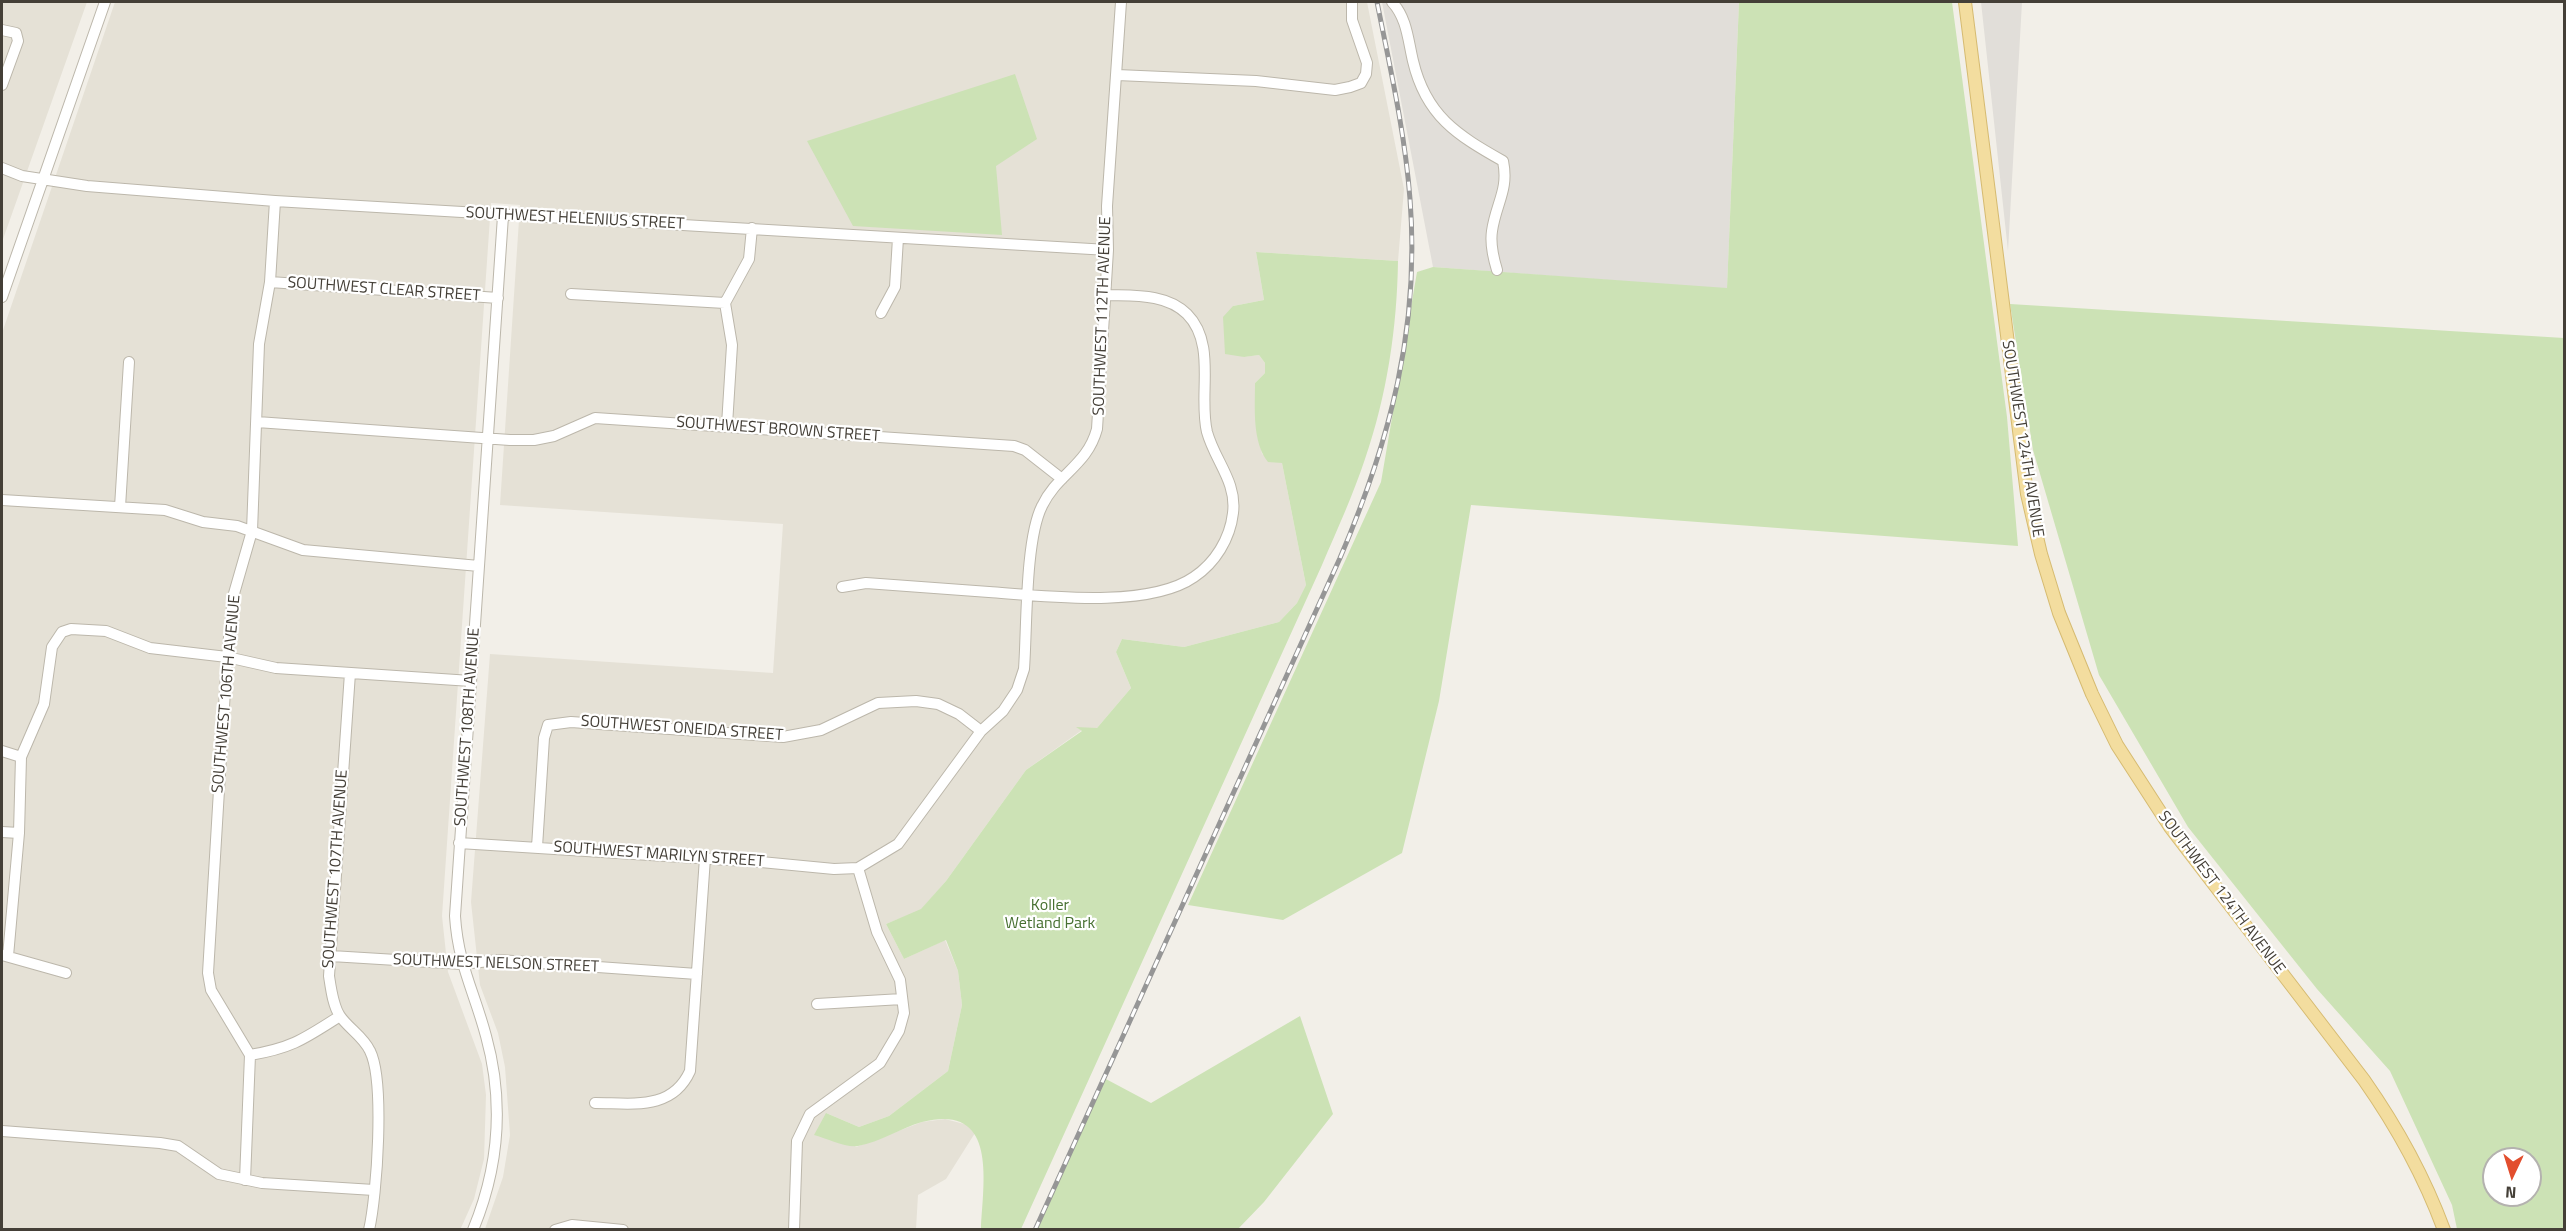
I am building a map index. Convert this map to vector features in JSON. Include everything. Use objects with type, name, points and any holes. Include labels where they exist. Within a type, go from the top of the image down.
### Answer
[{"type":"main road","name":"SOUTHWEST 124TH AVENUE","points":[[1965,2],[2028,494],[2041,555],[2074,655],[2101,714],[2151,801],[2392,1120],[2415,1162],[2444,1230]]},
{"type":"street","points":[[2,297],[105,2]]},
{"type":"street","name":"SOUTHWEST 112TH AVENUE","points":[[858,868],[898,844],[981,731],[1003,711],[1017,690],[1024,669],[1034,526],[1045,499],[1081,462],[1094,441],[1097,429],[1106,295],[1107,206],[1121,2]]},
{"type":"street","points":[[1117,75],[1256,81],[1325,89],[1350,87],[1361,82],[1367,63],[1352,20],[1352,2]]},
{"type":"street","points":[[1392,2],[1401,12],[1422,92],[1434,111],[1457,132],[1503,161],[1505,188],[1491,232],[1492,252],[1497,270]]},
{"type":"street","points":[[2,30],[16,33],[18,41],[2,85]]},
{"type":"street","name":"SOUTHWEST HELENIUS STREET","points":[[2,168],[22,176],[87,186],[274,201],[1108,250]]},
{"type":"street","name":"SOUTHWEST 106TH AVENUE","points":[[250,1055],[211,990],[208,973],[227,657],[233,597],[252,531],[259,344],[270,282],[274,201]]},
{"type":"street","name":"SOUTHWEST 108TH AVENUE","points":[[473,1230],[484,1203],[495,1152],[497,1100],[486,1034],[462,964],[455,916],[503,216]]},
{"type":"street","points":[[727,425],[732,345],[725,303],[749,259],[752,228]]},
{"type":"street","points":[[882,313],[895,287],[898,238]]},
{"type":"street","name":"SOUTHWEST CLEAR STREET","points":[[270,282],[498,298]]},
{"type":"street","points":[[571,294],[725,303]]},
{"type":"street","points":[[842,587],[866,583],[1028,595],[1115,598],[1171,587],[1193,578],[1209,564],[1224,542],[1233,514],[1230,482],[1208,434],[1204,356],[1196,325],[1179,307],[1165,300],[1147,296],[1106,295]]},
{"type":"street","points":[[120,507],[129,362]]},
{"type":"street","name":"SOUTHWEST BROWN STREET","points":[[257,422],[534,440],[554,435],[595,417],[727,425],[1014,446],[1030,454],[1062,479]]},
{"type":"street","points":[[2,500],[175,511],[203,522],[237,526],[303,550],[479,566]]},
{"type":"street","points":[[66,973],[5,955],[19,833],[21,757],[44,704],[52,647],[62,632],[71,629],[106,631],[150,648],[227,657],[276,668],[471,681]]},
{"type":"street","name":"SOUTHWEST 107TH AVENUE","points":[[350,673],[331,956],[331,990],[340,1016],[361,1037],[377,1071],[379,1098],[374,1190],[369,1230]]},
{"type":"street","name":"SOUTHWEST ONEIDA STREET","points":[[537,846],[544,738],[548,725],[571,722],[783,737],[821,730],[878,703],[916,701],[938,704],[959,714],[981,731]]},
{"type":"street","points":[[2,751],[21,757]]},
{"type":"street","points":[[2,832],[19,833]]},
{"type":"street","name":"SOUTHWEST MARILYN STREET","points":[[459,843],[537,846],[834,869],[858,868]]},
{"type":"street","points":[[595,1102],[649,1103],[671,1096],[684,1084],[693,1056],[705,858]]},
{"type":"street","points":[[794,1230],[797,1141],[810,1114],[880,1063],[899,1031],[904,1014],[900,980],[877,932],[858,868]]},
{"type":"street","name":"SOUTHWEST NELSON STREET","points":[[331,956],[462,964],[499,960],[697,974]]},
{"type":"street","points":[[817,1004],[902,999]]},
{"type":"street","points":[[245,1180],[250,1055],[282,1050],[340,1016]]},
{"type":"street","points":[[2,1131],[178,1146],[219,1174],[245,1180],[374,1190]]},
{"type":"street","points":[[555,1230],[572,1225],[623,1230]]},
{"type":"shaded area","points":[[2,2],[87,2],[2,242]]},
{"type":"shaded area","points":[[115,2],[1367,2],[1404,189],[1398,261],[1256,252],[1264,300],[1233,306],[1243,357],[1259,355],[1265,363],[1265,373],[1255,383],[1259,438],[1262,454],[1282,463],[1306,585],[1297,603],[1279,622],[1184,647],[1122,639],[1116,652],[1131,688],[1097,728],[1078,728],[1082,730],[1026,770],[946,881],[921,910],[886,924],[904,959],[945,940],[958,971],[962,1005],[948,1071],[889,1116],[859,1127],[826,1113],[856,1147],[922,1122],[945,1119],[968,1125],[975,1133],[946,1179],[918,1195],[916,1229],[485,1229],[503,1177],[510,1135],[505,1067],[498,1033],[480,985],[471,902],[490,654],[773,673],[783,524],[500,505],[520,205],[491,203],[442,916],[448,972],[482,1064],[486,1095],[484,1159],[474,1199],[460,1230],[2,1230],[2,333]]},
{"type":"shaded area","points":[[1382,2],[1739,2],[1727,289],[1433,267]]},
{"type":"shaded area","points":[[1981,2],[2022,2],[2008,251]]},
{"type":"green space","points":[[1739,2],[1952,2],[2007,417],[2018,546],[1471,505],[1439,701],[1402,853],[1283,920],[1188,905],[1381,482],[1417,272],[1433,267],[1727,288]]},
{"type":"green space","points":[[1015,74],[1037,139],[996,166],[1002,235],[853,226],[807,141]]},
{"type":"green space","name":"Koller Wetland Park","points":[[1256,252],[1398,261],[1393,336],[1385,386],[1373,435],[1355,486],[1322,565],[1021,1229],[981,1229],[984,1170],[981,1151],[975,1135],[964,1124],[947,1119],[922,1122],[858,1146],[842,1144],[814,1135],[826,1113],[859,1127],[889,1116],[948,1071],[962,1005],[958,971],[946,940],[904,959],[886,924],[921,909],[946,881],[1026,770],[1082,731],[1076,727],[1097,728],[1131,688],[1116,652],[1122,639],[1184,647],[1279,622],[1297,603],[1306,585],[1282,463],[1268,462],[1259,445],[1257,435],[1255,383],[1265,373],[1265,363],[1259,355],[1244,357],[1225,354],[1223,317],[1233,306],[1264,300]]},
{"type":"green space","points":[[2010,304],[2564,338],[2564,1229],[2457,1229],[2452,1205],[2390,1071],[2317,989],[2188,827],[2099,675],[2033,450]]},
{"type":"green space","points":[[1300,1016],[1333,1114],[1264,1202],[1238,1229],[1035,1229],[1104,1078],[1151,1103]]},
{"type":"railway","points":[[1035,1230],[1340,558],[1358,514],[1387,427],[1398,383],[1405,338],[1412,247],[1405,150],[1377,2]]}]
